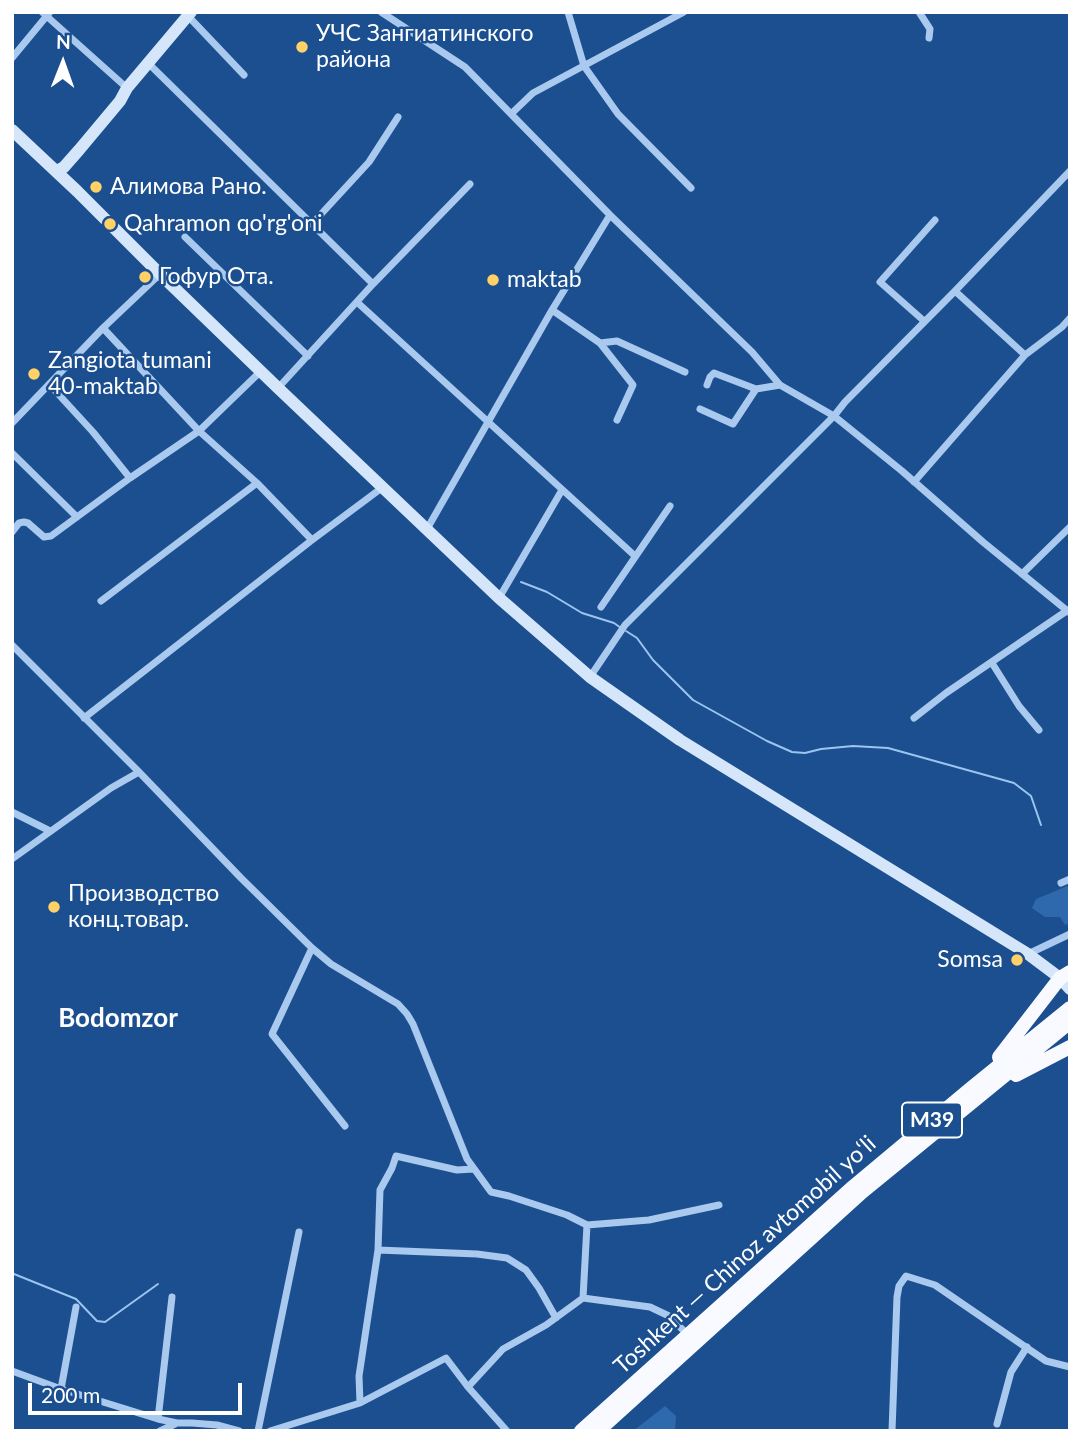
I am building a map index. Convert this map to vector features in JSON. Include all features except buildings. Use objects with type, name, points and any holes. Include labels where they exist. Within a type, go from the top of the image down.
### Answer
[{"type":"highway","points":[[974,1093],[989,1070],[1065,975]]},
{"type":"highway","name":"Toshkent — Chinoz avtomobil yoʻli","points":[[598,1431],[1070,1008]]},
{"type":"highway","name":"Toshkent — Chinoz avtomobil yoʻli","points":[[581,1431],[854,1186],[1070,1022]]},
{"type":"highway","points":[[974,1093],[1070,1047]]},
{"type":"main road","points":[[57,171],[79,150],[189,14]]},
{"type":"main road","points":[[57,171],[115,97],[127,88]]},
{"type":"main road","points":[[12,130],[499,598],[590,677],[680,740],[1065,975],[1070,989]]},
{"type":"main road","points":[[77,191],[73,173],[79,150]]},
{"type":"street","points":[[381,12],[465,67],[610,215],[752,352],[780,385],[834,416],[1069,611],[946,693],[914,718]]},
{"type":"street","points":[[568,12],[584,66],[618,114],[691,188]]},
{"type":"street","points":[[511,114],[533,93],[584,66],[668,15],[684,12]]},
{"type":"street","points":[[919,12],[930,29],[929,38]]},
{"type":"street","points":[[12,58],[46,14],[127,88]]},
{"type":"street","points":[[189,14],[244,75]]},
{"type":"street","points":[[148,63],[373,284]]},
{"type":"street","points":[[312,223],[369,162],[398,117]]},
{"type":"street","points":[[590,677],[625,625],[834,416],[1070,171]]},
{"type":"street","points":[[278,388],[470,184]]},
{"type":"street","points":[[427,528],[552,310],[610,215]]},
{"type":"street","points":[[924,321],[880,282],[934,220]]},
{"type":"street","points":[[185,237],[308,356]]},
{"type":"street","points":[[12,423],[103,328],[160,274]]},
{"type":"street","points":[[955,291],[1025,355]]},
{"type":"street","points":[[358,303],[635,556]]},
{"type":"street","points":[[552,310],[600,343],[633,384],[617,420]]},
{"type":"street","points":[[914,482],[1025,355],[1070,318]]},
{"type":"street","points":[[103,328],[199,431],[257,483],[312,540]]},
{"type":"street","points":[[600,343],[617,341],[685,372]]},
{"type":"street","points":[[12,532],[19,523],[24,522],[48,538],[199,431],[261,371]]},
{"type":"street","points":[[707,385],[714,373],[756,389],[780,385]]},
{"type":"street","points":[[49,384],[130,478]]},
{"type":"street","points":[[700,409],[733,424],[756,389]]},
{"type":"street","points":[[12,453],[76,517]]},
{"type":"street","points":[[101,601],[257,483]]},
{"type":"street","points":[[84,718],[383,487]]},
{"type":"street","points":[[499,598],[562,490]]},
{"type":"street","points":[[601,607],[670,506]]},
{"type":"street","points":[[1022,574],[1070,527]]},
{"type":"street","points":[[12,645],[312,948],[331,964],[398,1004],[407,1014],[467,1159],[491,1192],[567,1215],[587,1225],[649,1220],[719,1205]]},
{"type":"street","points":[[992,663],[1019,706],[1039,730]]},
{"type":"street","points":[[12,859],[111,788],[139,772]]},
{"type":"street","points":[[12,812],[50,831]]},
{"type":"street","points":[[1062,883],[1070,879]]},
{"type":"street","points":[[1028,954],[1070,934]]},
{"type":"street","points":[[312,948],[272,1034],[345,1126]]},
{"type":"street","points":[[360,1403],[359,1376],[378,1250],[380,1189],[396,1156],[457,1170],[473,1169]]},
{"type":"street","points":[[583,1298],[587,1225]]},
{"type":"street","points":[[257,1431],[299,1232]]},
{"type":"street","points":[[378,1250],[507,1258],[526,1270],[556,1318]]},
{"type":"street","points":[[892,1431],[897,1297],[899,1286],[906,1276],[935,1285],[1046,1361],[1070,1367]]},
{"type":"street","points":[[158,1419],[172,1297]]},
{"type":"street","points":[[468,1387],[503,1349],[556,1318],[583,1298],[650,1307],[669,1317],[688,1335]]},
{"type":"street","points":[[61,1389],[76,1307]]},
{"type":"street","points":[[997,1424],[1011,1372],[1027,1347]]},
{"type":"street","points":[[270,1431],[360,1403],[446,1357],[506,1431]]},
{"type":"street","points":[[12,1371],[158,1419],[217,1425],[239,1431]]},
{"type":"street","points":[[160,1431],[177,1423]]},
{"type":"shaded area","points":[[1070,885],[1070,923],[1065,925],[1060,917],[1045,917],[1032,908],[1036,899]]},
{"type":"shaded area","points":[[665,1406],[676,1416],[675,1431],[633,1431]]},
{"type":"waterway","points":[[521,582],[547,592],[582,613],[614,623],[621,628]]},
{"type":"waterway","points":[[626,631],[637,638],[653,660],[693,700],[767,741],[792,752],[805,753],[853,746],[888,748],[1014,783],[1031,796],[1041,825]]},
{"type":"waterway","points":[[12,1272],[76,1299],[97,1321],[105,1322],[158,1284]]},
{"type":"place","name":"УЧС Зангиатинского района","points":[[302,47]]},
{"type":"place","name":"Алимова Рано.","points":[[96,187]]},
{"type":"place","name":"Qahramon qo'rg'oni","points":[[110,224]]},
{"type":"place","name":"Гофур Ота.","points":[[145,277]]},
{"type":"place","name":"maktab","points":[[493,280]]},
{"type":"place","name":"Zangiota tumani 40-maktab","points":[[34,374]]},
{"type":"place","name":"Производство конц.товар.","points":[[54,907]]},
{"type":"place","name":"Somsa","points":[[1017,960]]},
{"type":"district","name":"Bodomzor","points":[[118,1019]]}]
